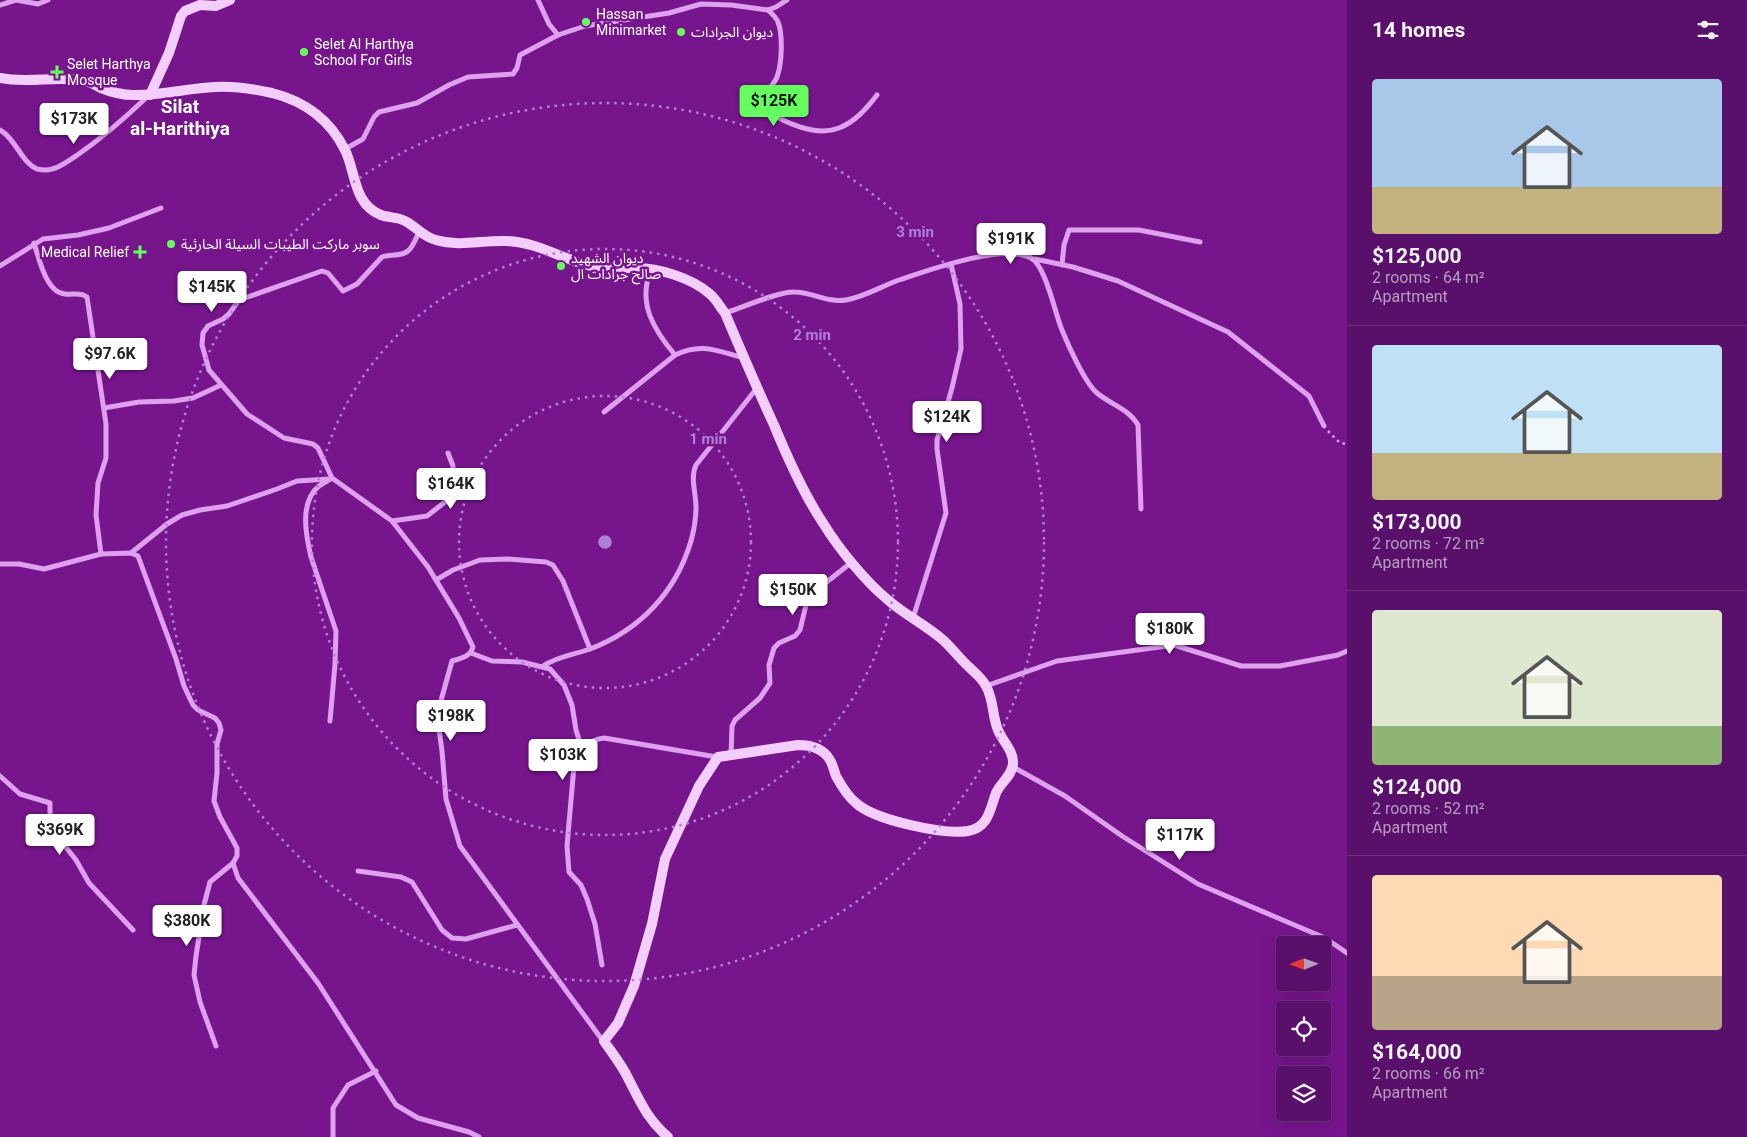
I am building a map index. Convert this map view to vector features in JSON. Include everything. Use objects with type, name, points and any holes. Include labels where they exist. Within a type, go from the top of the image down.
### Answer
[{"type":"street","points":[[3,3],[16,0],[38,4],[48,0]]},
{"type":"street","points":[[0,130],[10,138],[31,165],[45,170],[52,170],[58,167],[90,146],[124,119],[150,94],[169,53],[181,16],[185,11],[200,5],[216,6],[230,0]]},
{"type":"street","points":[[538,0],[558,35]]},
{"type":"street","points":[[345,150],[363,139],[374,117],[379,112],[417,103],[449,84],[468,77],[513,74],[517,68],[520,55],[558,35],[585,26],[669,13],[701,2],[768,10],[776,8],[787,0]]},
{"type":"street","points":[[768,10],[777,20],[780,30],[780,67],[777,76],[764,97],[763,103],[765,108],[776,117],[803,127],[833,130],[853,120],[877,95]]},
{"type":"street","points":[[0,78],[88,81],[117,93],[133,95],[215,87],[250,89],[273,94],[296,101],[317,114],[329,126],[345,150],[352,170],[355,187],[364,202],[382,216],[404,220],[425,236],[446,242],[468,244],[505,240],[528,243],[568,260],[597,268],[651,269],[684,278],[698,286],[711,295],[726,313],[757,388],[806,496],[823,524],[852,562],[887,600],[942,639],[986,686],[993,704],[998,730],[1011,752],[1013,767],[996,792],[988,818],[976,828],[960,832],[933,830],[881,817],[865,810],[855,803],[847,793],[835,774],[830,759],[816,747],[798,745],[755,753],[718,757],[604,738],[592,741],[582,749],[574,766],[567,846],[569,872],[580,885],[587,900],[595,924],[602,965]]},
{"type":"street","points":[[0,266],[43,239],[78,235],[109,228],[162,208]]},
{"type":"street","points":[[1062,265],[1064,245],[1069,230],[1139,230],[1200,242]]},
{"type":"street","points":[[420,231],[409,250],[404,254],[382,257],[357,284],[343,290],[328,273],[322,272],[239,300],[229,314],[208,326],[203,333],[202,345],[209,370],[247,414],[284,438],[307,442],[318,448],[332,478],[392,521],[436,580],[473,647],[471,653]]},
{"type":"street","points":[[34,243],[48,282],[57,292],[63,294],[82,293],[87,297],[106,424],[106,458],[98,483],[96,516],[101,554]]},
{"type":"street","points":[[726,313],[793,291],[830,300],[848,300],[899,280],[951,264],[999,254],[1025,256],[1118,282],[1228,332],[1309,396],[1324,426]]},
{"type":"street","points":[[1032,258],[1042,269],[1062,330],[1089,384],[1096,392],[1130,415],[1138,425],[1141,509]]},
{"type":"street","points":[[913,619],[946,513],[937,440],[961,349],[960,304],[951,264]]},
{"type":"street","points":[[651,269],[645,294],[648,314],[661,337],[675,355]]},
{"type":"street","points":[[604,412],[675,355],[687,349],[699,347],[744,358]]},
{"type":"street","points":[[104,408],[139,402],[174,401],[192,398],[221,385]]},
{"type":"street","points":[[543,666],[556,658],[590,649],[610,640],[636,624],[657,604],[674,582],[686,557],[694,528],[696,506],[693,471],[757,388]]},
{"type":"street","points":[[392,521],[427,516],[445,502],[452,480],[453,466],[448,453]]},
{"type":"street","points":[[131,553],[167,524],[182,515],[228,506],[297,480],[332,478]]},
{"type":"street","points":[[330,721],[336,631],[311,557],[306,519],[310,498],[318,487],[332,478]]},
{"type":"street","points":[[0,564],[19,564],[44,569],[101,554],[131,553],[138,556],[184,686],[193,705],[198,710],[215,718],[219,723],[221,730],[217,744],[214,802],[237,848],[237,856],[233,863],[210,882],[204,905],[194,975],[200,1002],[216,1046]]},
{"type":"street","points":[[436,580],[453,570],[480,560],[508,559],[546,562],[553,565],[563,581],[590,649]]},
{"type":"street","points":[[731,755],[732,726],[735,720],[760,698],[770,684],[769,665],[774,648],[795,636],[800,630],[806,605],[814,592],[852,562]]},
{"type":"street","points":[[986,686],[1058,661],[1174,645],[1241,666],[1280,666],[1338,655],[1347,651]]},
{"type":"street","points":[[582,749],[576,730],[572,705],[564,685],[556,674],[543,666],[522,662],[492,661],[471,653],[452,661],[437,715],[446,799],[460,846],[604,1042],[628,1078],[646,1113],[668,1137]]},
{"type":"street","points":[[604,1042],[618,1023],[634,986],[652,924],[666,859],[699,786],[718,757]]},
{"type":"street","points":[[1013,767],[1065,796],[1122,836],[1198,884],[1325,938],[1347,953]]},
{"type":"street","points":[[0,776],[20,794],[50,803],[50,817],[57,836],[90,882],[133,930]]},
{"type":"street","points":[[233,863],[238,878],[318,983],[396,1105],[418,1118],[469,1132],[479,1137]]},
{"type":"street","points":[[358,871],[401,877],[412,882],[442,930],[452,938],[466,939],[517,925]]},
{"type":"street","points":[[333,1137],[332,1108],[348,1085],[376,1071]]},
{"type":"path","points":[[1324,426],[1340,443],[1347,444]]},
{"type":"place","name":"Hassan Minimarket","points":[[586,22]]},
{"type":"place","name":"ديوان الجرادات","points":[[681,32]]},
{"type":"place","name":"Selet Al Harthya School For Girls","points":[[304,52]]},
{"type":"place","name":"Selet Harthya Mosque","points":[[57,72]]},
{"type":"place","name":"سوبر ماركت الطيبات السيلة الحارثية","points":[[171,244]]},
{"type":"place","name":"Medical Relief","points":[[140,252]]},
{"type":"place","name":"ديوان الشهيد صالح جرادات ال","points":[[561,266]]},
{"type":"district","name":"Silat al-Harithiya","points":[[180,117]]}]
